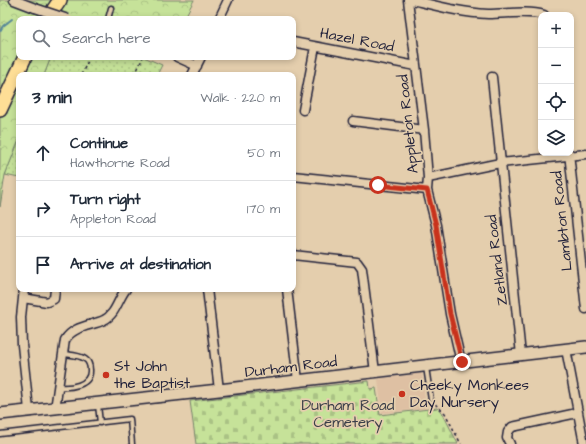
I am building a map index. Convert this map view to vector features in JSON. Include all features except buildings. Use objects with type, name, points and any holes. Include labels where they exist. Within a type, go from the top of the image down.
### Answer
[{"type":"main road","points":[[49,16],[60,0]]},
{"type":"main road","points":[[17,72],[23,60]]},
{"type":"main road","points":[[0,110],[16,75]]},
{"type":"street","points":[[14,0],[59,16]]},
{"type":"street","points":[[220,16],[228,0]]},
{"type":"street","name":"Appleton Road","points":[[408,0],[424,130],[428,178],[427,190],[436,225],[450,314],[462,362]]},
{"type":"street","points":[[412,0],[470,12],[488,14],[538,14]]},
{"type":"street","name":"Hazel Road","points":[[296,43],[416,66]]},
{"type":"street","points":[[303,110],[315,47]]},
{"type":"street","points":[[184,60],[197,66]]},
{"type":"street","points":[[194,72],[200,60]]},
{"type":"street","name":"Zetland Road","points":[[492,77],[521,355]]},
{"type":"street","points":[[353,121],[424,130]]},
{"type":"street","points":[[574,154],[586,154]]},
{"type":"street","points":[[428,178],[500,163],[554,156]]},
{"type":"street","name":"Lambton Road","points":[[569,156],[586,309]]},
{"type":"street","points":[[296,176],[427,190]]},
{"type":"street","points":[[296,255],[357,262],[362,269],[375,372]]},
{"type":"street","points":[[29,410],[22,345],[21,317],[23,293],[47,302],[54,299],[55,292]]},
{"type":"street","points":[[55,409],[65,340],[72,332],[108,317],[124,292]]},
{"type":"street","points":[[208,292],[219,390]]},
{"type":"street","points":[[287,292],[298,381]]},
{"type":"street","name":"Durham Road","points":[[0,414],[29,410],[55,409],[586,347]]},
{"type":"street","points":[[566,350],[584,444]]},
{"type":"street","points":[[510,444],[507,438],[508,432],[512,427],[578,413]]},
{"type":"lane","points":[[109,16],[111,8]]},
{"type":"lane","points":[[58,387],[75,386],[82,383],[88,378],[91,372],[90,365],[86,359],[63,354]]},
{"type":"lane","points":[[426,366],[431,400]]},
{"type":"lane","points":[[98,403],[100,423]]},
{"type":"lane","points":[[0,434],[130,419],[132,444]]},
{"type":"path","points":[[82,72],[88,60]]},
{"type":"path","points":[[136,72],[142,60]]},
{"type":"path","points":[[431,400],[445,413],[461,444]]},
{"type":"shaded area","name":"Cheeky Monkees Day Nursery","points":[[422,373],[426,409],[382,413],[378,379]]},
{"type":"green space","points":[[0,0],[194,0],[186,16],[16,16],[16,60],[50,60],[45,72],[16,72],[16,148],[5,175],[0,207]]},
{"type":"green space","points":[[50,60],[151,60],[162,65],[158,72],[45,72]]},
{"type":"green space","points":[[16,148],[16,177],[5,175]]},
{"type":"green space","name":"Durham Road Cemetery","points":[[369,381],[370,389],[376,388],[380,415],[437,408],[442,412],[458,444],[196,444],[190,401]]},
{"type":"waterway","points":[[0,31],[3,26],[12,19]]},
{"type":"place","name":"St John the Baptist","points":[[106,375]]},
{"type":"place","name":"Cheeky Monkees Day Nursery","points":[[402,394]]},
{"type":"route","points":[[378,185],[427,190],[436,225],[450,314],[462,362]]}]
